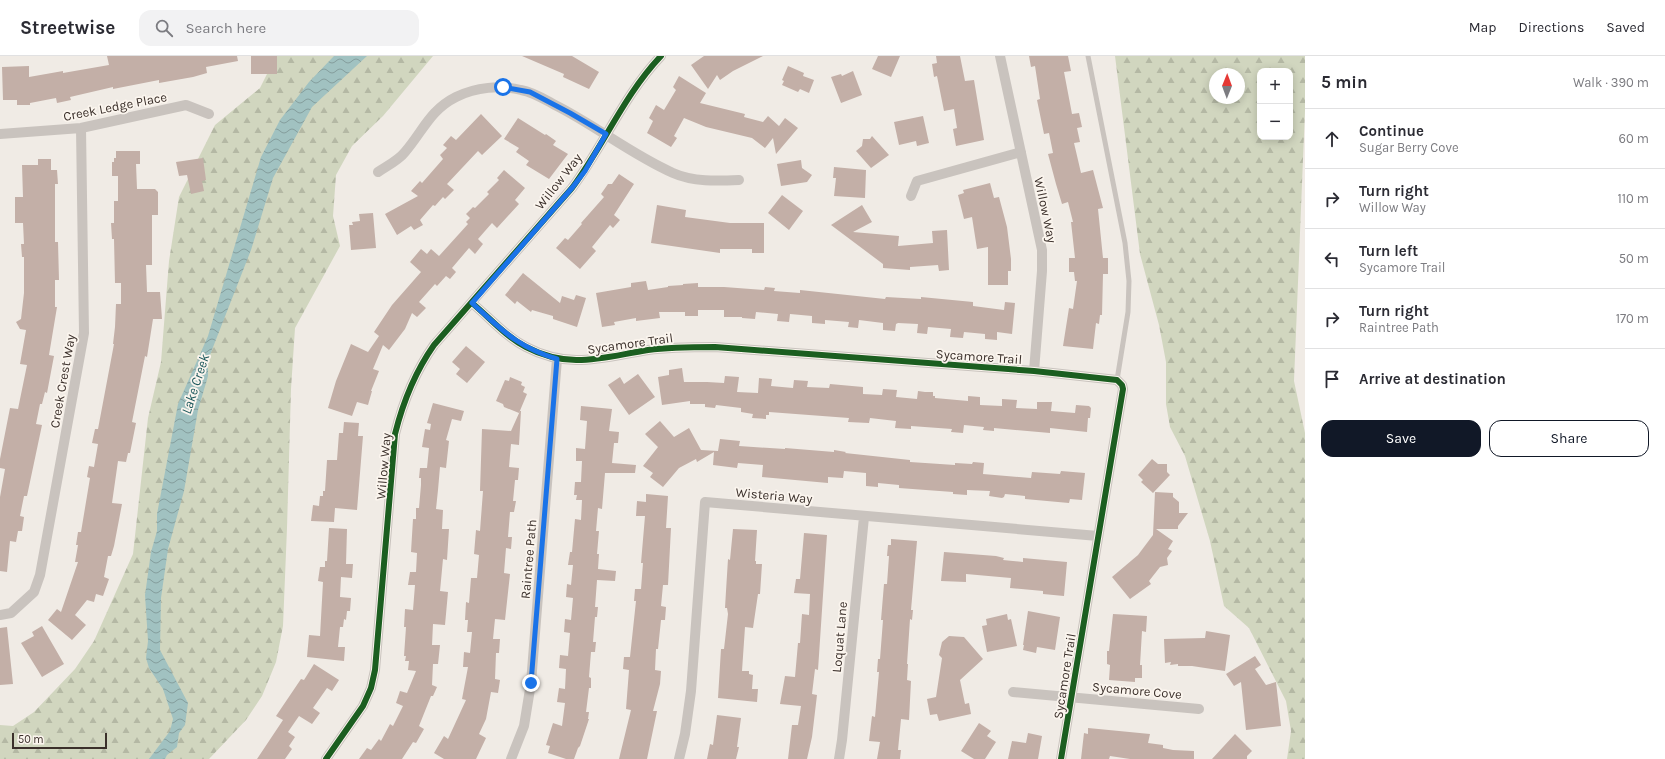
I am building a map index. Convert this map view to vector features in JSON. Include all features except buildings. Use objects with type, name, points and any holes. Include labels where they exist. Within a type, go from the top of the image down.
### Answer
[{"type":"street","name":"Willow Way","points":[[326,759],[363,706],[371,688],[375,670],[395,434],[408,392],[434,345],[572,188],[585,171],[629,95],[661,56]]},
{"type":"street","name":"Willow Way","points":[[1000,56],[1042,250],[1042,271],[1034,371]]},
{"type":"street","points":[[378,172],[404,154],[434,112],[458,96],[484,88],[503,87],[530,92],[570,113],[674,174],[691,179],[739,180]]},
{"type":"street","name":"Creek Ledge Place","points":[[0,134],[81,128],[186,105],[209,114]]},
{"type":"street","name":"Creek Crest Way","points":[[0,615],[11,613],[34,592],[40,575],[84,333],[81,128]]},
{"type":"street","points":[[911,196],[917,181],[1021,152]]},
{"type":"street","name":"Sycamore Trail","points":[[472,303],[500,329],[517,342],[527,348],[557,359],[578,361],[599,360],[648,350],[681,347],[715,347],[1034,371],[1117,380],[1122,384],[1123,389],[1073,697],[1061,759]]},
{"type":"street","name":"Raintree Path","points":[[511,759],[524,726],[530,690],[557,359]]},
{"type":"street","name":"Wisteria Way","points":[[679,759],[685,734],[691,692],[705,502],[864,517],[1098,536]]},
{"type":"street","name":"Loquat Lane","points":[[839,759],[864,517]]},
{"type":"street","name":"Sycamore Cove","points":[[1013,692],[1199,709]]},
{"type":"lane","points":[[1088,56],[1125,243],[1129,281],[1128,312],[1117,380]]},
{"type":"green space","points":[[276,56],[433,56],[383,116],[352,146],[336,175],[333,216],[340,246],[295,328],[291,389],[283,626],[276,662],[262,696],[246,720],[209,759],[0,759],[0,725],[13,726],[34,712],[75,669],[94,641],[133,554],[148,418],[161,362],[169,261],[179,197],[215,125],[260,88]]},
{"type":"green space","points":[[1115,56],[1305,56],[1305,110],[1294,381],[1305,433],[1305,759],[1287,759],[1291,731],[1286,701],[1249,628],[1224,606],[1210,541],[1185,456],[1170,427],[1166,404],[1166,362],[1159,325],[1140,254]]},
{"type":"water","name":"Lake Creek","points":[[334,56],[367,56],[312,107],[273,178],[251,250],[208,360],[208,376],[198,410],[184,491],[168,549],[161,598],[160,650],[188,703],[185,725],[179,733],[177,747],[167,755],[165,759],[149,759],[170,731],[173,719],[163,689],[149,668],[146,658],[148,641],[145,595],[151,552],[157,531],[157,514],[178,404],[208,336],[261,157],[280,120],[309,82]]},
{"type":"cycle path","points":[[326,759],[363,706],[371,688],[375,670],[395,434],[402,410],[415,377],[434,345],[572,188],[636,87],[661,56]]},
{"type":"cycle path","points":[[472,303],[518,343],[542,354],[572,360],[587,360],[656,349],[715,347],[1034,371],[1117,380],[1122,385],[1123,389],[1061,759]]},
{"type":"route","points":[[503,87],[530,92],[606,134],[585,171],[572,188],[472,303],[500,329],[517,342],[527,348],[557,359],[531,683]]}]
